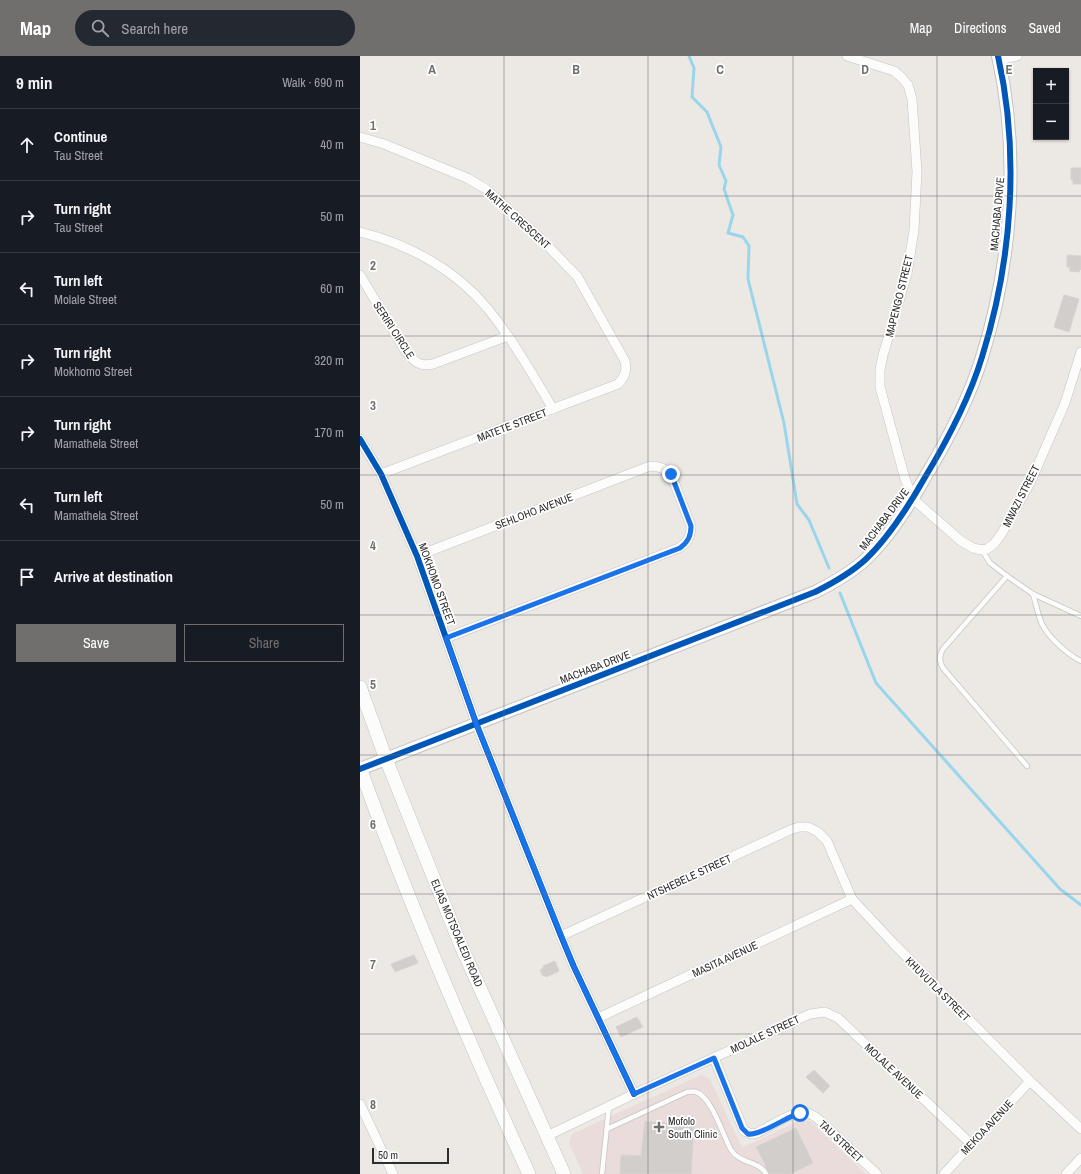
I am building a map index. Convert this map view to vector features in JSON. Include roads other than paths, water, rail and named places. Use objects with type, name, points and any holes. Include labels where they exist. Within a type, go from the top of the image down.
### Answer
[{"type":"main road","name":"ELIAS MOTSOALEDI ROAD","points":[[360,687],[386,759],[461,946],[564,1174]]},
{"type":"main road","points":[[360,769],[398,872],[489,1087],[530,1174]]},
{"type":"street","name":"MAPENGO STREET","points":[[847,56],[894,71],[908,85],[912,99],[917,172],[914,230],[907,274],[883,355],[880,370],[880,387],[903,471],[913,499]]},
{"type":"street","points":[[999,58],[1017,56]]},
{"type":"street","name":"MACHABA DRIVE","points":[[360,769],[815,592],[832,584],[865,560],[884,539],[913,499],[947,439],[968,393],[986,345],[993,318],[1002,274],[1011,197],[1011,151],[1008,118],[999,58]]},
{"type":"street","name":"MATHE CRESCENT","points":[[360,137],[384,144],[467,178],[486,189],[539,237],[577,276],[625,361]]},
{"type":"street","points":[[360,232],[389,240],[424,256],[444,268],[461,282],[488,308],[517,349],[552,409]]},
{"type":"street","name":"SERIRI CIRCLE","points":[[360,275],[406,352],[416,363],[425,366],[433,364],[508,336]]},
{"type":"street","name":"MWAZI STREET","points":[[982,550],[987,549],[994,544],[1031,480],[1065,403],[1081,352]]},
{"type":"street","name":"MATETE STREET","points":[[381,474],[618,384],[625,374],[625,361]]},
{"type":"street","name":"MOKHOMO STREET","points":[[360,439],[381,474],[417,556],[476,723],[561,936],[574,967],[634,1094]]},
{"type":"street","name":"SEHLOHO AVENUE","points":[[417,556],[650,466],[662,467],[667,469],[671,474],[691,526],[691,532],[688,540],[680,548],[446,638]]},
{"type":"street","points":[[913,499],[961,541],[973,548],[982,550]]},
{"type":"street","name":"NTSHEBELE STREET","points":[[561,936],[790,830],[799,827],[808,827],[818,832]]},
{"type":"street","name":"KHUVUTLA STREET","points":[[818,832],[827,841],[852,899],[894,944],[1030,1081],[1081,1130]]},
{"type":"street","name":"MASITA AVENUE","points":[[598,1018],[852,899]]},
{"type":"street","name":"MOLALE AVENUE","points":[[810,1014],[825,1012],[838,1018],[971,1144]]},
{"type":"street","name":"MOLALE STREET","points":[[546,1136],[634,1094],[810,1014]]},
{"type":"street","name":"TAU STREET","points":[[714,1058],[744,1131],[752,1134],[757,1133],[793,1115],[808,1113],[817,1118],[877,1174]]},
{"type":"street","name":"MEKOA AVENUE","points":[[944,1174],[1030,1081]]},
{"type":"street","points":[[360,1104],[393,1174]]},
{"type":"street","points":[[1066,1174],[1081,1158]]},
{"type":"lane","points":[[982,550],[990,563],[1006,576],[1033,594],[1081,616]]},
{"type":"lane","points":[[1006,576],[943,649],[940,655],[940,662],[943,668],[1027,766]]},
{"type":"lane","points":[[1033,594],[1043,626],[1057,643],[1071,656],[1081,661]]},
{"type":"lane","points":[[607,1129],[687,1092],[695,1092],[701,1094],[709,1103],[735,1154],[748,1163],[762,1168],[766,1174]]},
{"type":"lane","points":[[602,1174],[609,1106]]},
{"type":"waterway","points":[[689,56],[694,68],[692,97],[707,112],[721,147],[719,165],[726,181],[724,189],[733,215],[728,233],[743,237],[749,246],[748,279],[784,423],[797,504],[809,520],[829,568]]},
{"type":"waterway","points":[[840,593],[876,683],[1060,889],[1081,905]]},
{"type":"place","name":"Mofolo South Clinic","points":[[659,1127]]}]
